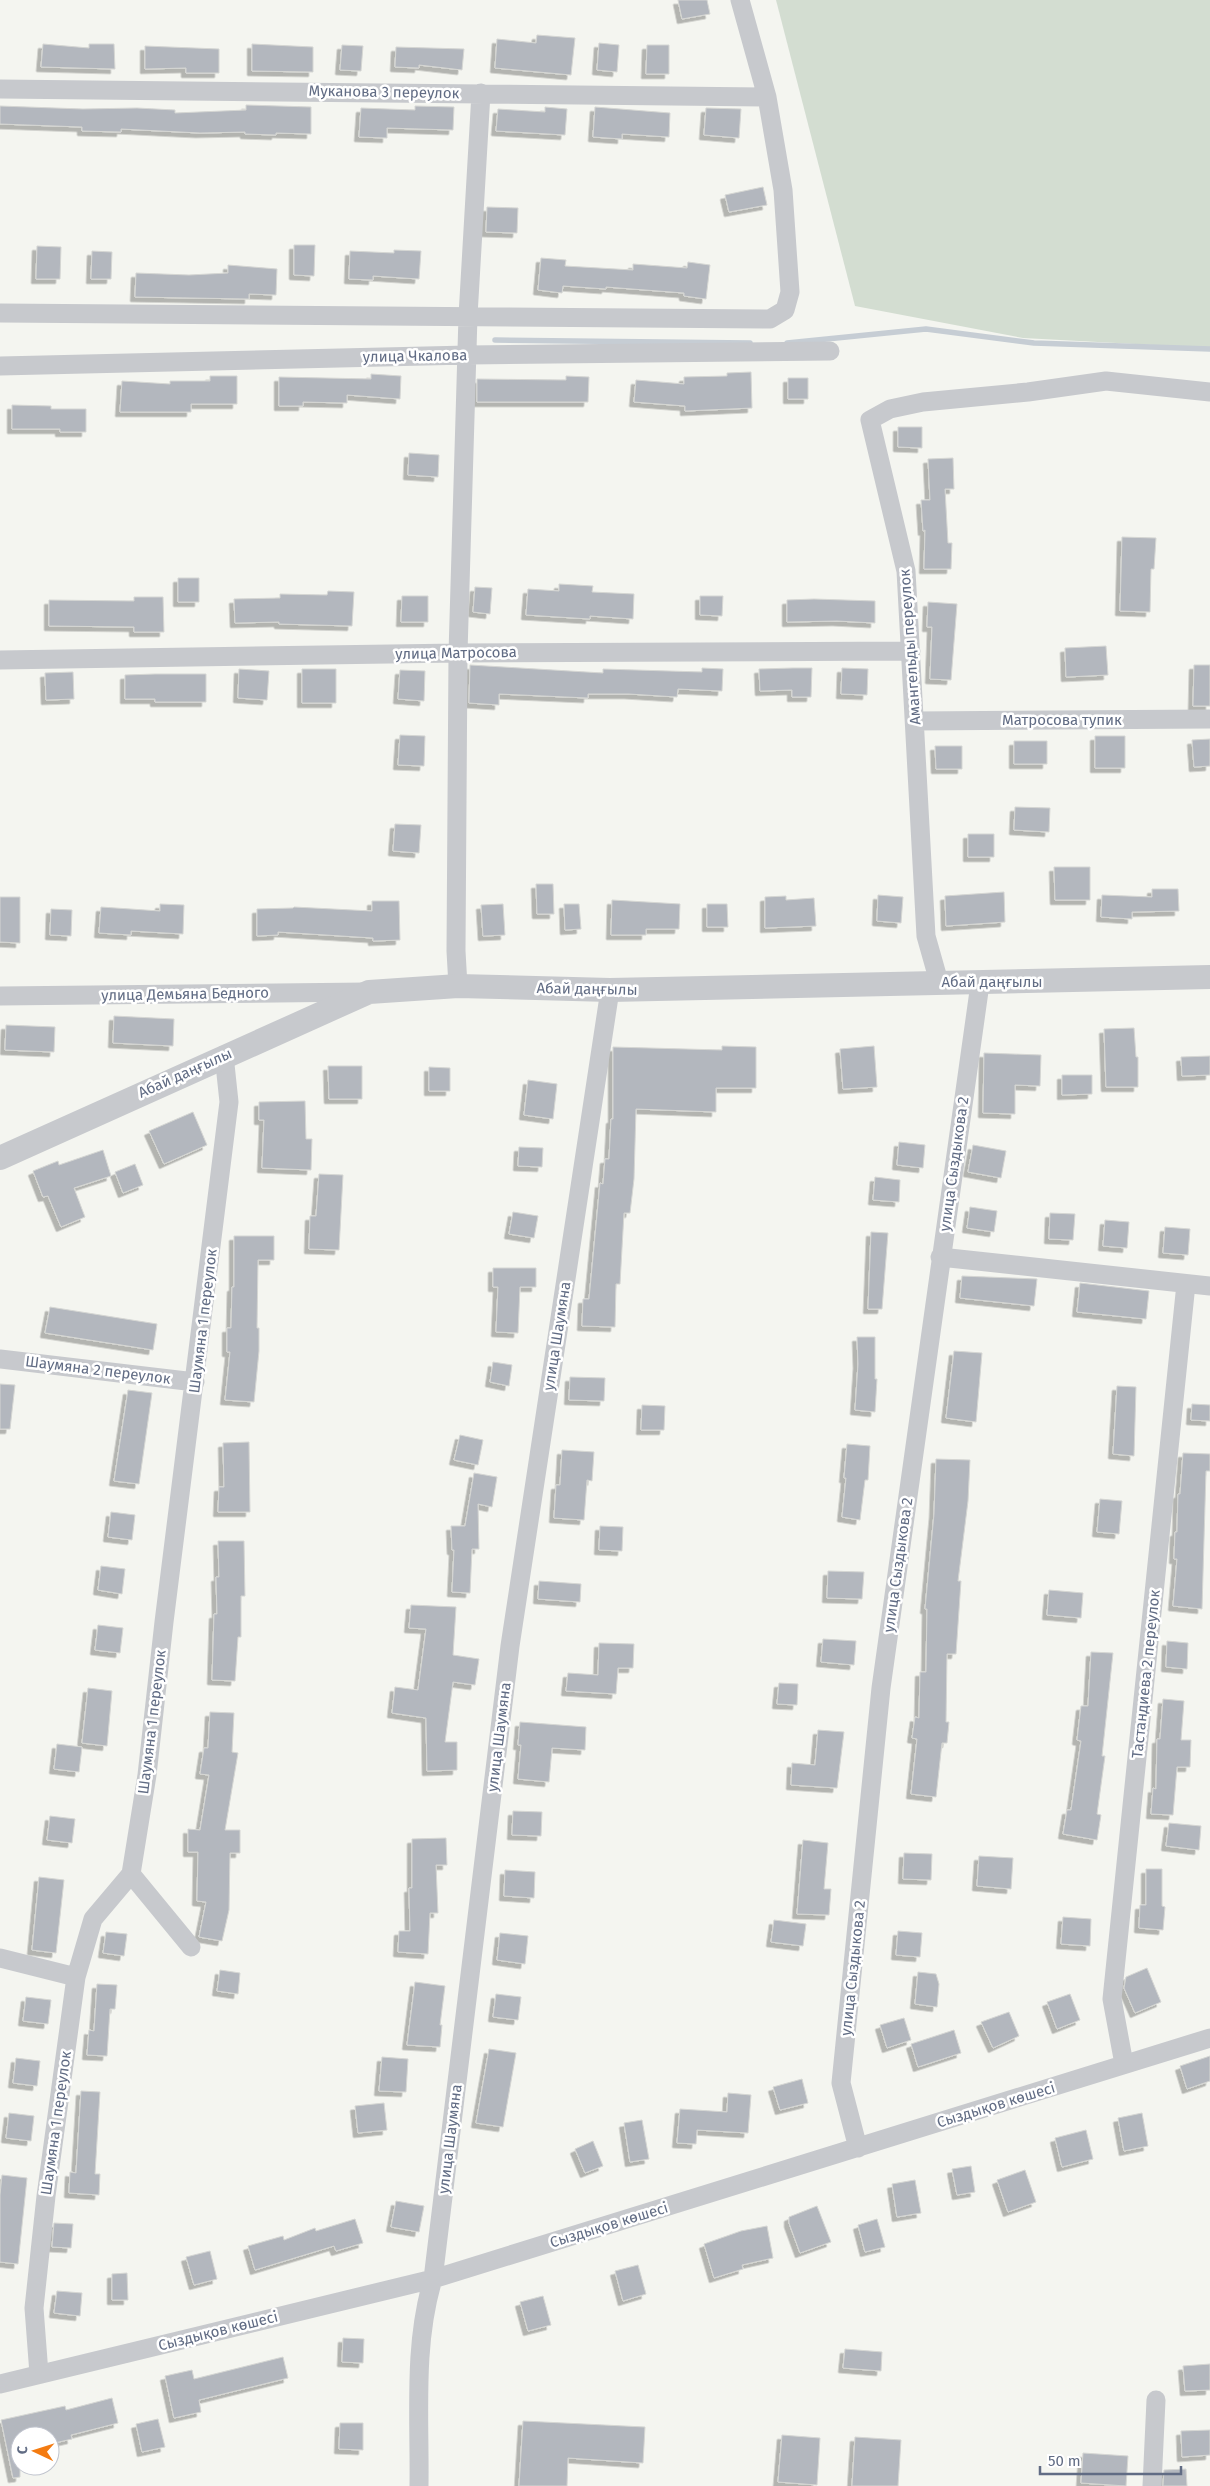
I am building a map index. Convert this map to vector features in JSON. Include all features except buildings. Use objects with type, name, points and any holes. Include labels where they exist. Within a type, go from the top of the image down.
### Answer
[{"type":"street","points":[[0,313],[770,319],[785,310],[790,292],[783,190],[767,97],[740,0]]},
{"type":"street","name":"Муканова 3 переулок","points":[[0,89],[767,97]]},
{"type":"street","points":[[458,986],[456,951],[458,653],[468,316],[481,93]]},
{"type":"street","name":"улица Чкалова","points":[[0,366],[468,355],[830,351]]},
{"type":"street","name":"Амангельды переулок","points":[[939,982],[926,936],[906,571],[870,420],[890,410],[923,402],[1106,381],[1210,392]]},
{"type":"street","name":"улица Матросова","points":[[0,660],[458,653],[911,651]]},
{"type":"street","name":"Матросова тупик","points":[[914,721],[1210,719]]},
{"type":"street","name":"Абай даңғылы","points":[[0,1158],[224,1055],[369,992],[458,986],[610,990],[939,982],[980,984],[1210,977]]},
{"type":"street","name":"улица Сыздыкова 2","points":[[858,2148],[841,2083],[881,1688],[940,1257],[980,984]]},
{"type":"street","name":"улица Шаумяна","points":[[419,2486],[420,2358],[425,2306],[433,2279],[510,1646],[610,990]]},
{"type":"street","name":"улица Демьяна Бедного","points":[[0,996],[369,992]]},
{"type":"street","name":"Шаумяна 1 переулок","points":[[39,2374],[34,2308],[46,2196],[76,1976],[93,1919],[131,1874],[147,1775],[164,1622],[196,1382],[229,1102],[224,1055]]},
{"type":"street","points":[[940,1257],[1210,1286]]},
{"type":"street","name":"Тастандиева 2 переулок","points":[[1124,2064],[1112,1998],[1186,1284]]},
{"type":"street","name":"Шаумяна 2 переулок","points":[[0,1359],[196,1382]]},
{"type":"street","points":[[131,1874],[191,1947]]},
{"type":"street","points":[[0,1958],[76,1976]]},
{"type":"street","name":"Сыздықов көшесі","points":[[0,2384],[433,2279],[1210,2038]]},
{"type":"street","points":[[1152,2486],[1156,2400]]},
{"type":"shaded area","points":[[776,0],[1210,0],[1210,348],[1023,338],[855,306]]},
{"type":"waterway","points":[[787,343],[926,329],[1034,343],[1210,349]]},
{"type":"waterway","points":[[495,340],[750,343]]}]
